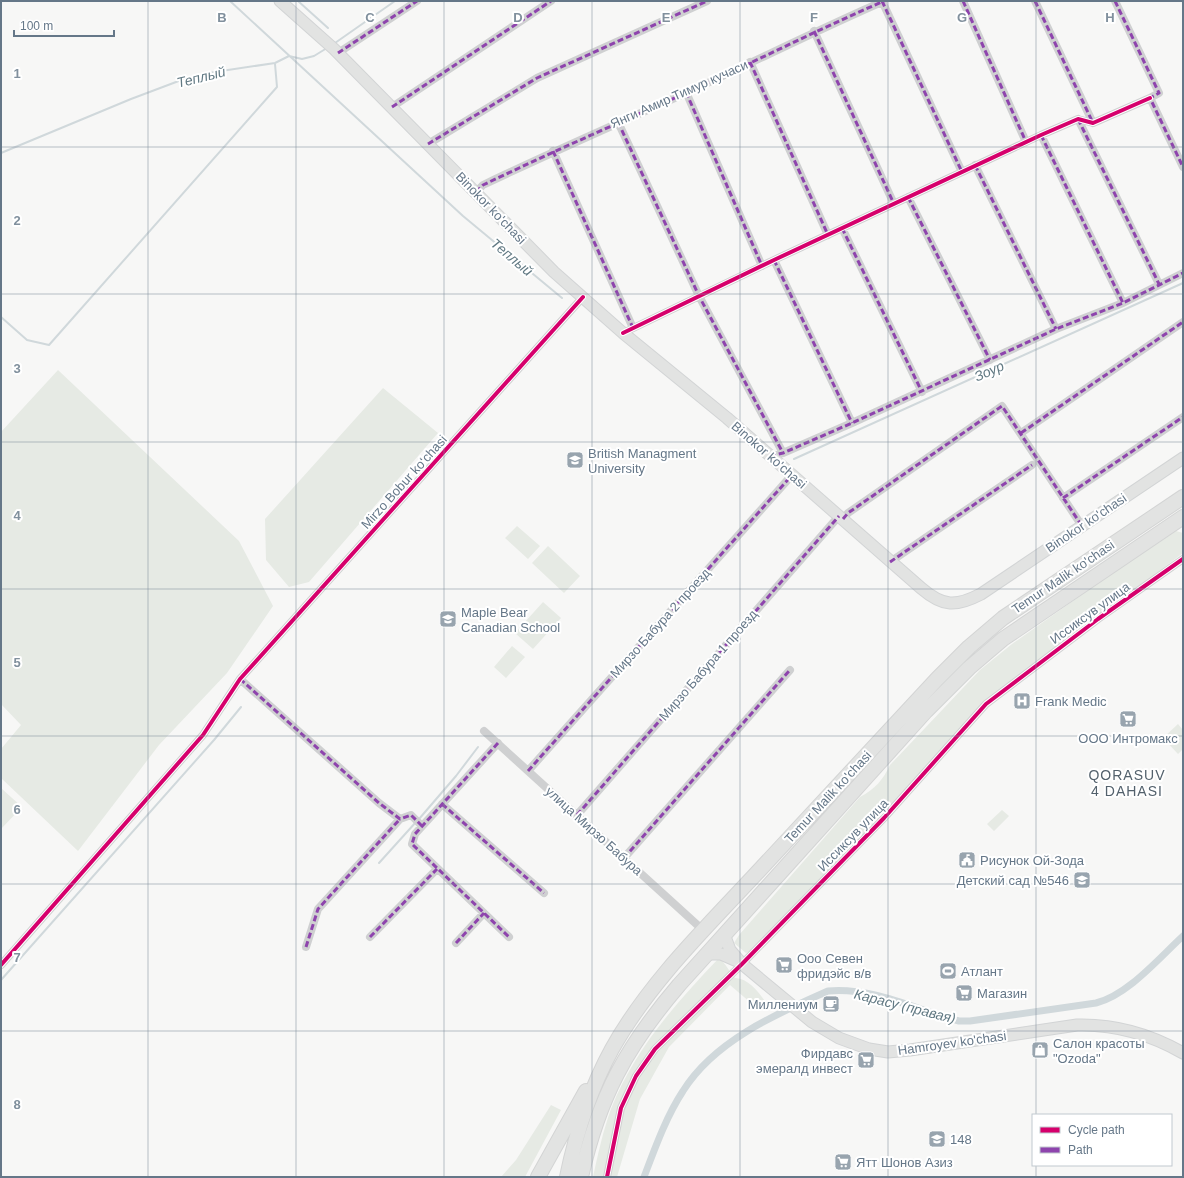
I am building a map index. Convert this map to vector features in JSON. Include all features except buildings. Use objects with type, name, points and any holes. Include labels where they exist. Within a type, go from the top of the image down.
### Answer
[{"type":"highway","name":"Temur Malik ko'chasi","points":[[568,1177],[588,1104],[612,1050],[650,993],[704,931],[964,652],[1003,618],[1183,497]]},
{"type":"highway","name":"Temur Malik ko'chasi","points":[[582,1177],[600,1112],[613,1079],[627,1054],[661,1007],[724,934],[926,711],[968,668],[1015,630],[1183,517]]},
{"type":"highway","points":[[1132,531],[1141,545]]},
{"type":"highway","points":[[538,1177],[575,1109],[612,1050]]},
{"type":"main road","name":"Binokor ko'chasi","points":[[280,1],[336,51],[476,192],[531,250],[583,298],[628,330],[890,562],[931,596],[946,603],[955,604],[986,591],[1183,458]]},
{"type":"main road","name":"Hamroyev ko'chasi","points":[[724,934],[730,950],[742,964],[781,997],[821,1028],[858,1046],[878,1050],[910,1050],[1077,1025],[1098,1025],[1120,1028],[1147,1036],[1183,1053]]},
{"type":"main road","name":"Hamroyev ko'chasi","points":[[707,954],[725,956],[742,964]]},
{"type":"street","points":[[336,51],[417,1]]},
{"type":"street","points":[[392,107],[551,1]]},
{"type":"street","points":[[428,144],[537,78],[707,1]]},
{"type":"street","points":[[883,1],[962,172]]},
{"type":"street","name":"Янги Амир Тимур кучаси","points":[[476,192],[483,185],[553,151],[686,92],[814,31],[883,1]]},
{"type":"street","points":[[963,1],[1026,142]]},
{"type":"street","points":[[1035,1],[1093,122]]},
{"type":"street","points":[[553,151],[628,330],[1041,135],[1078,119],[1093,122],[1159,93],[1115,1]]},
{"type":"street","points":[[814,31],[894,204]]},
{"type":"street","points":[[750,62],[828,235]]},
{"type":"street","points":[[686,92],[762,266]]},
{"type":"street","points":[[1150,98],[1183,167]]},
{"type":"street","points":[[1078,119],[1159,284]]},
{"type":"street","points":[[618,122],[699,296],[784,453]]},
{"type":"street","points":[[1041,135],[1123,303]]},
{"type":"street","points":[[976,165],[1056,330]]},
{"type":"street","points":[[908,197],[990,360]]},
{"type":"street","points":[[842,228],[922,392]]},
{"type":"street","points":[[774,260],[852,424]]},
{"type":"street","points":[[770,456],[784,453],[852,424],[1056,330],[1123,303],[1183,273]]},
{"type":"street","name":"Mirzo Bobur ko‘chasi","points":[[1,966],[203,735],[240,679],[583,298]]},
{"type":"street","points":[[1082,526],[1021,432],[1183,322]]},
{"type":"street","name":"Мирзо Бабура 1 проезд","points":[[577,814],[841,518],[1002,406],[1021,432]]},
{"type":"street","points":[[1063,498],[1183,417]]},
{"type":"street","points":[[890,562],[1032,465]]},
{"type":"street","name":"Мирзо Бабура 2 проезд","points":[[528,771],[792,475]]},
{"type":"street","name":"Иссиксув улица","points":[[606,1177],[621,1108],[636,1076],[655,1050],[742,964],[884,818],[986,704],[1098,619],[1183,559]]},
{"type":"street","points":[[624,858],[790,670]]},
{"type":"street","points":[[240,679],[379,803],[400,819]]},
{"type":"street","name":"улица Мирзо Бабура","points":[[484,731],[704,931]]},
{"type":"street","points":[[498,744],[415,834],[412,844],[509,937]]},
{"type":"street","points":[[442,804],[544,892]]},
{"type":"street","points":[[306,947],[318,909],[400,819],[411,816],[422,826]]},
{"type":"street","points":[[370,936],[437,869]]},
{"type":"street","points":[[456,944],[484,913]]},
{"type":"shaded area","points":[[58,370],[239,541],[273,606],[227,673],[159,745],[78,851],[1,778],[1,749],[21,725],[1,704],[1,432]]},
{"type":"shaded area","points":[[383,388],[438,433],[309,582],[289,587],[266,560],[265,519]]},
{"type":"shaded area","points":[[517,526],[540,546],[528,559],[505,538]]},
{"type":"shaded area","points":[[1176,531],[1183,533],[1183,553],[1000,692],[755,950],[746,953],[734,943],[739,935],[860,797],[878,784],[890,765],[980,670],[1012,644],[1104,579]]},
{"type":"shaded area","points":[[548,546],[580,576],[564,593],[532,563]]},
{"type":"shaded area","points":[[543,602],[561,618],[533,649],[515,633]]},
{"type":"shaded area","points":[[512,646],[525,657],[506,678],[494,667]]},
{"type":"shaded area","points":[[1178,724],[1183,730],[1183,749],[1178,754],[1163,738]]},
{"type":"shaded area","points":[[1,788],[22,807],[1,829]]},
{"type":"shaded area","points":[[1002,810],[1009,816],[994,831],[987,824]]},
{"type":"shaded area","points":[[719,958],[735,978],[750,984],[767,1004],[758,1009],[730,985],[669,1047],[640,1099],[617,1177],[593,1177],[603,1134],[620,1087],[644,1047],[658,1028],[687,992]]},
{"type":"shaded area","points":[[551,1105],[561,1110],[525,1177],[501,1177],[516,1160]]},
{"type":"waterway","points":[[230,1],[463,216],[562,298]]},
{"type":"waterway","points":[[298,1],[328,28]]},
{"type":"waterway","name":"Теплый","points":[[335,43],[395,1]]},
{"type":"waterway","name":"Теплый","points":[[1,153],[131,99],[184,79],[208,73],[275,63],[289,56],[302,59],[314,56],[327,48]]},
{"type":"waterway","points":[[1,317],[27,340],[49,345],[277,87],[275,64]]},
{"type":"waterway","name":"Зоур","points":[[794,459],[1183,283]]},
{"type":"waterway","points":[[1,980],[214,740],[241,707]]},
{"type":"waterway","points":[[419,819],[456,776],[478,747]]},
{"type":"waterway","points":[[379,863],[416,822]]},
{"type":"waterway","name":"Карасу (правая)","points":[[644,1177],[671,1111],[696,1073],[729,1043],[748,1031],[788,1009],[828,991],[862,992],[895,1000],[959,1021],[970,1021],[1096,1003],[1108,999],[1131,984],[1183,936]]},
{"type":"marked path","points":[[338,53],[417,1]]},
{"type":"marked path","points":[[392,107],[551,1]]},
{"type":"marked path","points":[[428,144],[537,78],[707,1]]},
{"type":"marked path","points":[[882,1],[962,172]]},
{"type":"marked path","points":[[476,192],[483,185],[508,173],[686,93],[884,1]]},
{"type":"marked path","points":[[963,1],[1026,142]]},
{"type":"marked path","points":[[1035,1],[1093,123]]},
{"type":"marked path","points":[[1115,1],[1159,93],[1150,98],[1183,167]]},
{"type":"marked path","points":[[814,31],[894,204]]},
{"type":"marked path","points":[[750,62],[828,235]]},
{"type":"marked path","points":[[686,92],[762,266]]},
{"type":"marked path","points":[[1078,119],[1159,284]]},
{"type":"marked path","points":[[618,122],[699,296],[783,453]]},
{"type":"marked path","points":[[1041,135],[1123,303]]},
{"type":"marked path","points":[[553,151],[633,328]]},
{"type":"marked path","points":[[975,165],[1056,329]]},
{"type":"marked path","points":[[908,197],[990,360]]},
{"type":"marked path","points":[[842,228],[922,392]]},
{"type":"marked path","points":[[774,260],[852,423]]},
{"type":"marked path","points":[[770,456],[783,453],[852,423],[1056,329],[1123,303],[1183,273]]},
{"type":"marked path","points":[[1021,433],[1183,322]]},
{"type":"marked path","points":[[843,519],[848,513],[1002,406],[1082,526]]},
{"type":"marked path","points":[[1063,498],[1183,417]]},
{"type":"marked path","points":[[890,562],[1032,465]]},
{"type":"marked path","points":[[528,771],[792,475]]},
{"type":"marked path","points":[[577,815],[839,516]]},
{"type":"marked path","points":[[624,858],[790,670]]},
{"type":"marked path","points":[[240,679],[379,803],[400,819],[411,815],[422,826]]},
{"type":"marked path","points":[[498,743],[415,834],[412,844],[509,937]]},
{"type":"marked path","points":[[442,804],[544,893]]},
{"type":"marked path","points":[[306,947],[318,909],[400,819]]},
{"type":"marked path","points":[[370,937],[437,869]]},
{"type":"marked path","points":[[456,943],[484,913]]},
{"type":"cycle path","points":[[623,333],[774,260],[1041,135],[1078,119],[1093,123],[1150,98]]},
{"type":"cycle path","points":[[1,965],[203,735],[240,679],[583,297]]},
{"type":"cycle path","points":[[607,1177],[621,1108],[636,1076],[655,1049],[742,964],[884,818],[986,704],[1098,619],[1183,559]]},
{"type":"place","name":"British Managment University","points":[[575,460]]},
{"type":"place","name":"Maple Bear Canadian School","points":[[448,619]]},
{"type":"place","name":"Frank Medic","points":[[1022,701]]},
{"type":"place","name":"ООО Интромакс","points":[[1128,719]]},
{"type":"place","name":"Рисунок Ой-Зода","points":[[967,860]]},
{"type":"place","name":"Детский сад №546","points":[[1082,880]]},
{"type":"place","name":"Ооо Севен фридэйс в/в","points":[[784,965]]},
{"type":"place","name":"Атлант","points":[[948,971]]},
{"type":"place","name":"Магазин","points":[[964,993]]},
{"type":"place","name":"Миллениум","points":[[831,1004]]},
{"type":"place","name":"Салон красоты \"Ozoda\"","points":[[1040,1050]]},
{"type":"place","name":"Фирдавс эмералд инвест","points":[[866,1060]]},
{"type":"place","name":"148","points":[[937,1139]]},
{"type":"place","name":"Ятт Шонов Азиз","points":[[843,1162]]},
{"type":"district","name":"QORASUV 4 DAHASI","points":[[1127,784]]}]
